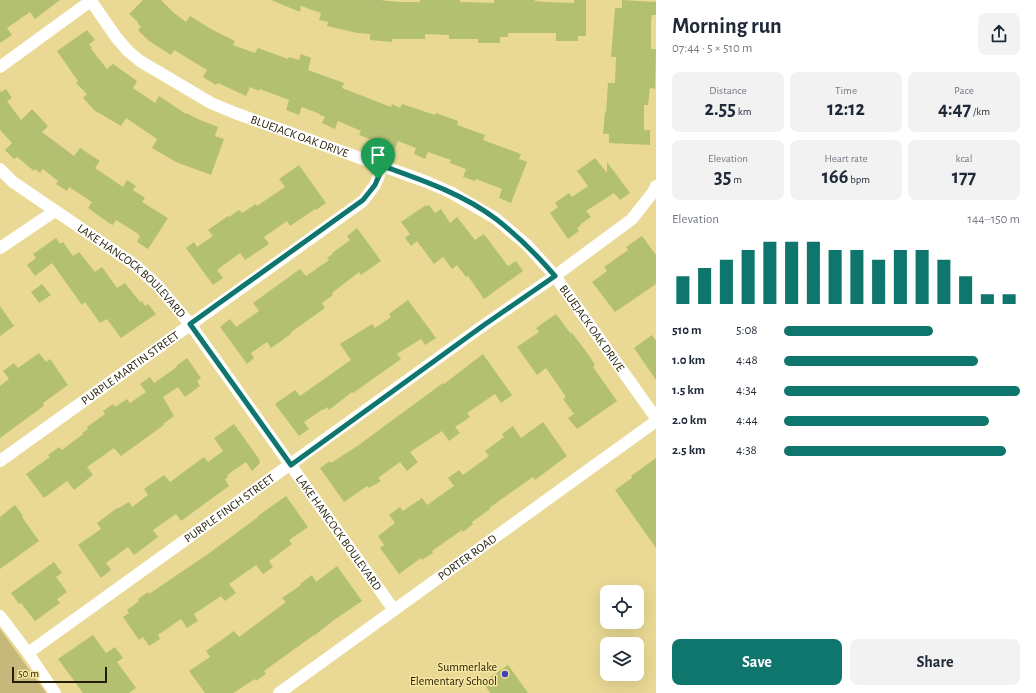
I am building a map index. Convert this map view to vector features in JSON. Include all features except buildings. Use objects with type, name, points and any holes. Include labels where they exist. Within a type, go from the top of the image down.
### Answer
[{"type":"street","points":[[0,67],[92,0]]},
{"type":"street","name":"BLUEJACK OAK DRIVE","points":[[92,0],[116,37],[128,51],[140,61],[211,103],[450,192],[495,218],[526,244],[555,276],[656,420]]},
{"type":"street","name":"PURPLE MARTIN STREET","points":[[0,461],[363,200],[375,185],[383,166]]},
{"type":"street","name":"LAKE HANCOCK BOULEVARD","points":[[0,168],[13,182],[135,265],[158,286],[190,324],[394,610]]},
{"type":"street","name":"PURPLE FINCH STREET","points":[[28,653],[484,325],[555,276],[632,219],[654,191],[656,186]]},
{"type":"street","points":[[0,248],[55,211]]},
{"type":"street","name":"PORTER ROAD","points":[[279,693],[656,420]]},
{"type":"street","points":[[0,616],[28,653],[55,693]]},
{"type":"shaded area","points":[[0,629],[46,693],[0,693]]},
{"type":"place","name":"Summerlake Elementary School","points":[[505,674]]},
{"type":"route","points":[[383,166],[450,192],[495,218],[526,244],[555,276],[484,325],[291,465],[190,324],[363,200],[378,179],[383,166]]}]
